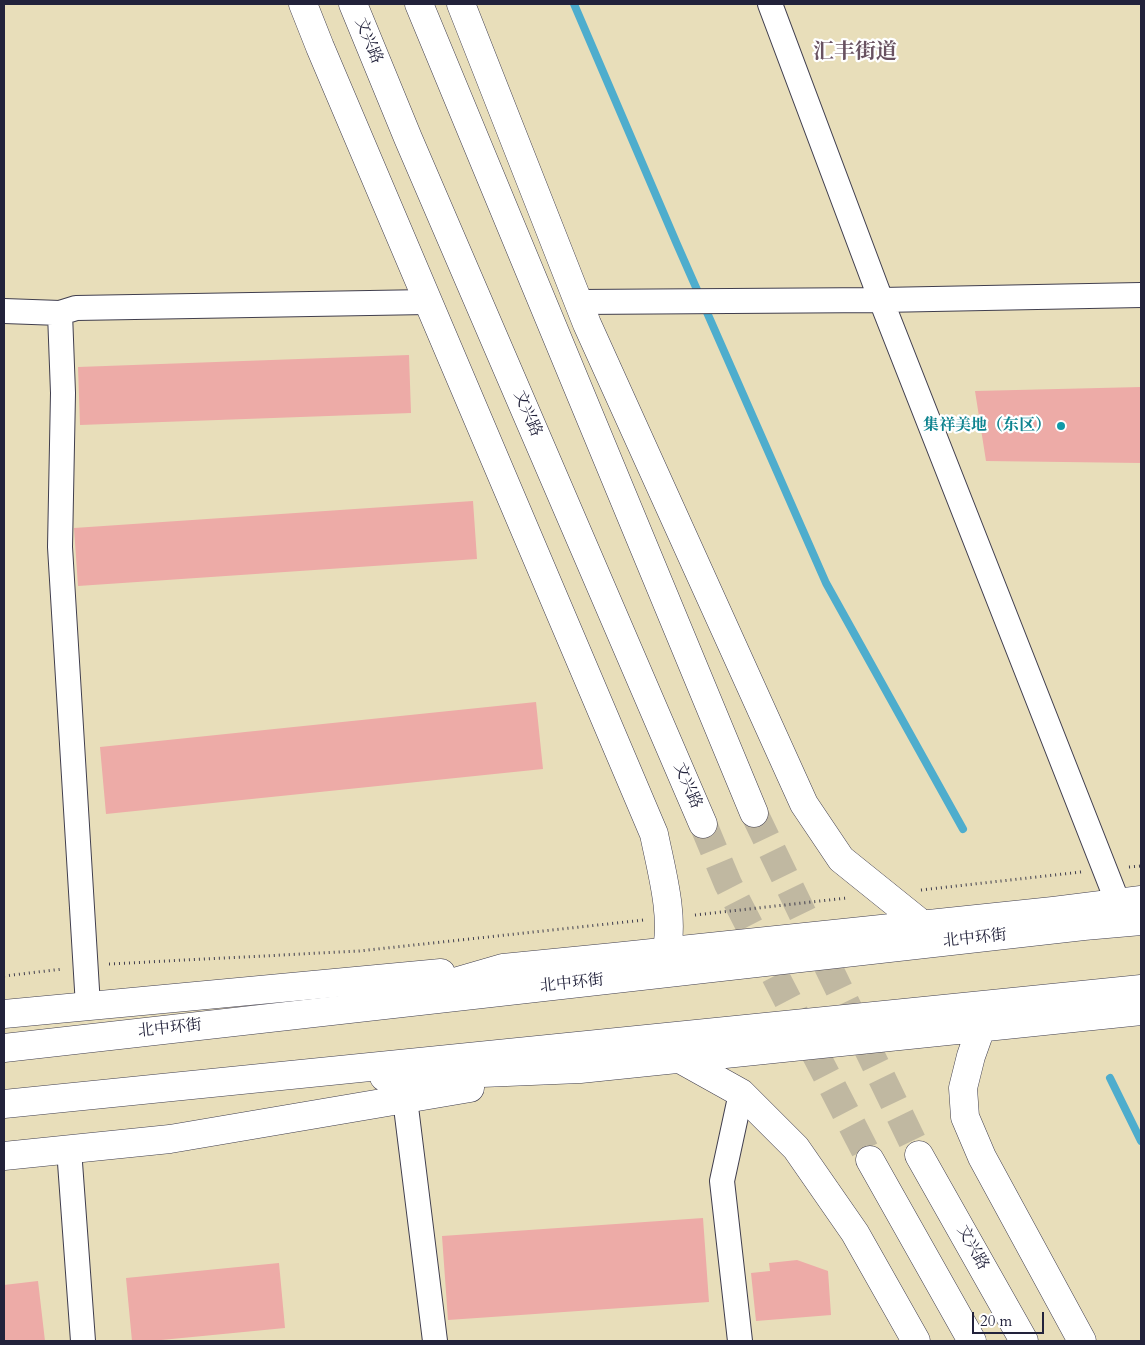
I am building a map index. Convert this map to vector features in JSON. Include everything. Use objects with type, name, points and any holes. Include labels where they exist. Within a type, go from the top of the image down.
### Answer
[{"type":"main road","points":[[303,4],[654,834],[666,891],[669,939],[666,952]]},
{"type":"main road","name":"文兴路","points":[[353,4],[408,138],[703,824]]},
{"type":"main road","points":[[419,4],[754,813]]},
{"type":"main road","points":[[461,4],[587,324],[804,804],[841,859],[923,924]]},
{"type":"main road","points":[[4,1014],[666,952],[1130,901]]},
{"type":"main road","name":"北中环街","points":[[4,1048],[1141,921]]},
{"type":"main road","points":[[369,1007],[502,968]]},
{"type":"main road","points":[[4,1104],[1141,989]]},
{"type":"main road","points":[[4,1156],[170,1139],[580,1070],[1141,1011]]},
{"type":"main road","points":[[981,1028],[971,1056],[963,1088],[965,1117],[982,1158],[1082,1341]]},
{"type":"main road","points":[[680,1059],[741,1093],[796,1148],[855,1234],[916,1341]]},
{"type":"main road","points":[[200,1084],[580,1070]]},
{"type":"main road","name":"文兴路","points":[[919,1155],[1024,1341]]},
{"type":"main road","points":[[870,1160],[972,1341]]},
{"type":"street","points":[[770,4],[881,300],[1104,870],[1130,901]]},
{"type":"street","points":[[578,302],[881,300],[1141,295]]},
{"type":"street","points":[[4,311],[60,313],[76,308],[428,302]]},
{"type":"street","points":[[60,313],[63,393],[60,547],[88,1006]]},
{"type":"street","points":[[740,1341],[722,1181],[741,1093]]},
{"type":"street","points":[[405,1099],[435,1341]]},
{"type":"street","points":[[69,1149],[83,1341]]},
{"type":"path","points":[[4,976],[118,963],[359,951],[1141,866]]},
{"type":"building","points":[[409,355],[411,413],[80,425],[78,367]]},
{"type":"building","name":"集祥美地（东区）","points":[[1141,387],[1141,463],[986,461],[975,391]]},
{"type":"building","points":[[473,501],[477,559],[78,586],[74,528]]},
{"type":"building","points":[[536,702],[543,769],[106,814],[100,747]]},
{"type":"building","points":[[703,1218],[709,1302],[448,1320],[442,1236]]},
{"type":"building","points":[[797,1260],[828,1271],[831,1315],[756,1321],[751,1273],[770,1271],[769,1263]]},
{"type":"building","points":[[279,1263],[285,1328],[151,1341],[132,1341],[126,1278]]},
{"type":"building","points":[[38,1281],[45,1341],[4,1341],[4,1285]]},
{"type":"waterway","points":[[574,4],[826,583],[963,829]]},
{"type":"waterway","points":[[1110,1078],[1141,1141]]},
{"type":"tunnel","points":[[754,813],[919,1155]]},
{"type":"tunnel","points":[[703,824],[728,884],[870,1160]]},
{"type":"place","name":"集祥美地（东区）","points":[[1061,426]]},
{"type":"district","name":"汇丰街道","points":[[855,53]]}]
